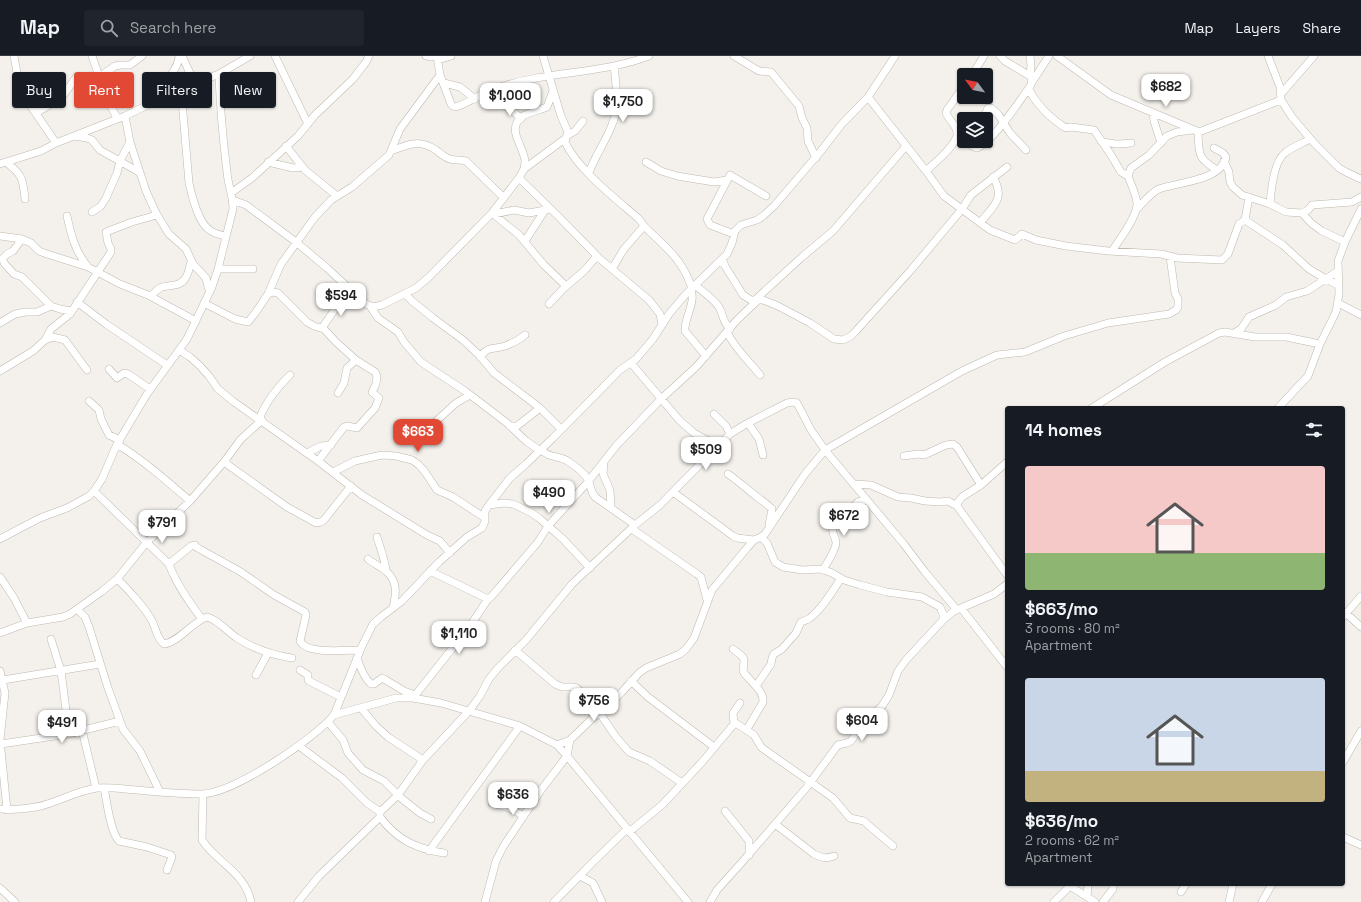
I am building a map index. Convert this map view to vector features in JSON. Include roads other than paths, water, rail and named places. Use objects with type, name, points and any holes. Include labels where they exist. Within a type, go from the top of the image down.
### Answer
[{"type":"street","points":[[14,56],[19,84],[56,143]]},
{"type":"street","points":[[92,56],[97,72]]},
{"type":"street","points":[[106,72],[121,64],[130,65],[142,56]]},
{"type":"street","points":[[181,56],[189,72]]},
{"type":"street","points":[[173,72],[181,56]]},
{"type":"street","points":[[212,77],[250,56]]},
{"type":"street","points":[[275,56],[308,124]]},
{"type":"street","points":[[232,197],[268,162],[298,136],[314,115],[353,79],[369,56]]},
{"type":"street","points":[[426,56],[451,56]]},
{"type":"street","points":[[544,56],[553,91],[568,132],[565,142],[567,146],[573,155],[599,184],[639,219],[681,264],[693,288],[685,331],[706,356]]},
{"type":"street","points":[[436,57],[440,75],[452,105],[454,107],[458,107],[500,87],[549,75],[614,66],[649,56]]},
{"type":"street","points":[[734,56],[759,71],[771,72],[799,106],[802,118],[807,128],[808,141],[816,158]]},
{"type":"street","points":[[0,671],[5,693],[0,744],[3,809],[37,807],[78,792],[100,788],[203,794],[214,793],[228,788],[299,746],[328,722],[334,715],[360,650],[374,624],[402,601],[467,537],[482,528],[485,522],[485,511],[510,478],[526,464],[620,370],[631,363],[653,339],[668,314],[730,249],[734,234],[741,225],[757,220],[768,212],[816,158],[842,125],[868,97],[894,56]]},
{"type":"street","points":[[976,68],[984,56]]},
{"type":"street","points":[[1000,56],[1030,82]]},
{"type":"street","points":[[1030,56],[1030,82],[1035,100],[1058,123],[1066,128],[1072,127],[1091,129],[1096,133],[1121,172],[1128,176],[1136,197],[1137,205],[1112,251]]},
{"type":"street","points":[[993,133],[1004,122],[1049,56]]},
{"type":"street","points":[[1057,56],[1111,95],[1196,131]]},
{"type":"street","points":[[1268,56],[1280,87],[1281,97],[1292,117],[1310,139],[1339,168],[1361,179]]},
{"type":"street","points":[[1128,176],[1131,168],[1149,155],[1167,136],[1177,132],[1205,130],[1281,97],[1314,56]]},
{"type":"street","points":[[589,173],[596,155],[614,122],[616,99],[614,66]]},
{"type":"street","points":[[0,540],[40,518],[67,508],[89,496],[94,491],[102,479],[118,442],[150,388],[180,350],[196,321],[210,291],[218,269],[233,209],[232,197],[227,179],[222,131],[219,74]]},
{"type":"street","points":[[204,303],[235,319],[248,322],[268,294],[282,264],[296,242],[325,206],[352,187],[387,158],[400,129],[440,75]]},
{"type":"street","points":[[36,113],[58,100],[74,80]]},
{"type":"street","points":[[444,83],[460,87],[475,99]]},
{"type":"street","points":[[500,87],[513,111],[521,119]]},
{"type":"street","points":[[370,306],[378,307],[416,288],[493,213],[519,178],[526,163],[515,131],[523,116],[547,107],[553,91]]},
{"type":"street","points":[[957,96],[946,113],[957,131]]},
{"type":"street","points":[[868,97],[944,196],[996,234],[1015,240],[1022,234],[1036,240],[1066,246],[1161,254],[1170,257],[1202,260],[1222,260],[1228,254],[1239,224],[1245,220],[1247,216],[1249,197]]},
{"type":"street","points":[[986,112],[989,107],[994,110],[1004,122],[1010,133],[1026,150]]},
{"type":"street","points":[[112,108],[117,118]]},
{"type":"street","points":[[3,164],[41,151],[56,143],[125,116],[142,108]]},
{"type":"street","points":[[183,108],[189,183],[192,197],[204,226],[212,232],[226,236]]},
{"type":"street","points":[[1153,113],[1161,143]]},
{"type":"street","points":[[125,116],[130,142],[139,172],[146,192],[157,215],[169,234],[186,249],[191,262],[206,278],[210,291]]},
{"type":"street","points":[[524,169],[575,131],[583,121]]},
{"type":"street","points":[[1196,131],[1201,158],[1217,170]]},
{"type":"street","points":[[74,136],[92,140],[100,150],[139,172]]},
{"type":"street","points":[[1270,204],[1274,178],[1282,156],[1310,139]]},
{"type":"street","points":[[1101,141],[1118,144],[1131,143]]},
{"type":"street","points":[[92,212],[103,203],[106,198],[117,173],[120,161],[130,142]]},
{"type":"street","points":[[926,171],[957,142]]},
{"type":"street","points":[[391,151],[413,143],[424,144],[449,159],[466,160],[504,198]]},
{"type":"street","points":[[286,146],[303,167],[338,196]]},
{"type":"street","points":[[414,697],[470,626],[488,599],[538,542],[548,526],[616,446],[661,399],[696,367],[756,300],[802,257],[833,232],[906,146]]},
{"type":"street","points":[[1135,211],[1149,196],[1158,190],[1195,180],[1217,170],[1226,157],[1223,153],[1214,148]]},
{"type":"street","points":[[1224,161],[1229,172],[1230,182],[1242,195],[1270,204],[1286,212],[1302,213],[1308,210],[1312,205],[1352,202],[1361,197]]},
{"type":"street","points":[[268,162],[291,168],[303,167]]},
{"type":"street","points":[[646,162],[661,171],[676,176],[714,182],[727,180]]},
{"type":"street","points":[[3,164],[14,169],[23,180],[25,199]]},
{"type":"street","points":[[722,259],[743,295],[756,300],[763,300],[778,306],[834,338],[839,340],[846,339],[855,332],[911,270],[962,209],[971,195],[1007,167]]},
{"type":"street","points":[[734,234],[710,225],[707,219],[730,175],[766,196]]},
{"type":"street","points":[[519,178],[548,210],[558,216],[597,256],[644,295],[658,311],[662,325]]},
{"type":"street","points":[[980,223],[997,202],[999,197],[999,188],[993,178]]},
{"type":"street","points":[[1261,201],[1271,190]]},
{"type":"street","points":[[232,197],[246,205],[296,242],[327,268],[353,293],[370,306],[378,318],[398,332],[404,342],[421,362],[465,391],[510,426],[526,442],[546,454],[569,462],[588,480],[593,494],[633,527],[697,574],[702,582],[707,600]]},
{"type":"street","points":[[1280,406],[1308,376],[1320,344],[1336,312],[1338,303],[1338,261],[1344,242],[1361,209]]},
{"type":"street","points":[[493,213],[514,210],[529,212],[548,210]]},
{"type":"street","points":[[525,241],[548,210]]},
{"type":"street","points":[[493,213],[525,241],[544,265],[566,286]]},
{"type":"street","points":[[1302,213],[1311,223],[1322,231],[1344,242]]},
{"type":"street","points":[[0,372],[33,351],[45,340],[51,329],[66,318],[111,252],[106,232],[111,229],[157,215]]},
{"type":"street","points":[[67,216],[75,246],[81,258],[88,267]]},
{"type":"street","points":[[1245,220],[1283,245],[1305,266],[1338,285]]},
{"type":"street","points":[[612,269],[624,249],[644,226]]},
{"type":"street","points":[[0,236],[22,239],[31,243],[40,251],[47,254],[88,267],[120,284],[150,296],[196,321]]},
{"type":"street","points":[[22,239],[13,250],[4,257],[3,260],[14,274],[22,277],[51,306],[71,311]]},
{"type":"street","points":[[549,304],[566,286],[584,271],[597,256]]},
{"type":"street","points":[[557,745],[570,740],[621,693],[638,673],[646,668],[675,657],[686,649],[694,638],[712,590],[726,572],[769,526],[805,474],[825,450],[962,371],[997,355],[1026,352],[1064,336],[1108,323],[1162,316],[1172,313],[1178,307],[1178,299],[1175,293],[1170,257]]},
{"type":"street","points":[[150,296],[160,288],[177,285],[184,281],[191,262]]},
{"type":"street","points":[[218,269],[253,269]]},
{"type":"street","points":[[1234,333],[1241,329],[1248,317],[1276,305],[1286,297],[1307,291],[1338,271]]},
{"type":"street","points":[[693,288],[718,305],[732,341],[743,357],[748,359],[760,375]]},
{"type":"street","points":[[268,294],[273,292],[278,293],[307,322],[326,330],[336,342],[356,360],[376,374],[377,380],[372,392],[379,398],[379,400],[375,408],[359,427],[344,427],[318,461]]},
{"type":"street","points":[[322,328],[344,296],[346,294],[353,293]]},
{"type":"street","points":[[405,294],[412,302],[463,340],[494,373],[540,408],[561,429]]},
{"type":"street","points":[[77,302],[106,324],[167,365]]},
{"type":"street","points":[[1338,303],[1361,315]]},
{"type":"street","points":[[1,321],[15,314],[37,312],[51,306]]},
{"type":"street","points":[[658,311],[668,314]]},
{"type":"street","points":[[1096,406],[1165,362],[1212,335],[1219,333],[1234,333],[1255,337],[1286,337],[1320,344]]},
{"type":"street","points":[[480,357],[484,351],[491,348],[503,347],[513,343],[525,335]]},
{"type":"street","points":[[45,340],[53,337],[65,340],[87,370]]},
{"type":"street","points":[[180,350],[200,366],[218,389],[308,453],[351,486],[397,517],[440,541],[450,553]]},
{"type":"street","points":[[338,393],[344,383],[347,368],[356,360]]},
{"type":"street","points":[[631,363],[680,421],[694,433],[718,446]]},
{"type":"street","points":[[109,369],[117,378],[124,373],[128,374],[150,388]]},
{"type":"street","points":[[0,633],[28,624],[63,617],[78,610],[117,579],[146,543],[190,501],[224,462],[241,439],[260,420],[262,410],[278,387],[290,376]]},
{"type":"street","points":[[422,434],[456,403],[470,395]]},
{"type":"street","points":[[89,401],[99,410],[101,419],[109,435],[190,501]]},
{"type":"street","points":[[298,902],[319,876],[398,795],[424,760],[469,711],[480,696],[489,679],[526,640],[572,584],[673,492],[730,434],[787,403],[795,402],[800,407],[811,430],[825,450],[1005,665]]},
{"type":"street","points":[[510,426],[517,426],[540,408]]},
{"type":"street","points":[[714,414],[726,426],[730,434]]},
{"type":"street","points":[[748,423],[759,439],[763,455]]},
{"type":"street","points":[[904,456],[918,454],[924,455],[946,445],[953,444],[957,447],[981,485]]},
{"type":"street","points":[[308,453],[321,446],[331,445]]},
{"type":"street","points":[[333,472],[349,463],[382,455],[396,456],[412,460],[425,472],[437,490],[453,497],[485,518]]},
{"type":"street","points":[[604,461],[603,474],[610,490],[611,508]]},
{"type":"street","points":[[224,462],[287,507],[316,523],[324,520],[351,486]]},
{"type":"street","points":[[957,506],[962,497],[981,485],[1005,464]]},
{"type":"street","points":[[728,474],[743,484],[758,498],[765,501],[772,509],[769,526]]},
{"type":"street","points":[[854,484],[871,485],[898,497],[911,498],[925,502],[948,501],[957,506],[1005,572]]},
{"type":"street","points":[[94,491],[169,564],[172,573],[186,598],[202,618]]},
{"type":"street","points":[[673,492],[733,536],[737,538],[758,539],[767,543],[772,557],[778,565],[788,568],[823,570],[840,578],[876,590],[922,597],[940,606],[958,610]]},
{"type":"street","points":[[823,570],[836,546],[832,526],[858,502],[867,500]]},
{"type":"street","points":[[489,505],[504,503],[513,504],[539,518],[563,539],[590,568]]},
{"type":"street","points":[[377,537],[386,571]]},
{"type":"street","points":[[169,564],[191,546],[195,545],[196,547],[241,572],[274,595],[305,612],[306,615],[300,641],[303,645],[321,650],[360,650]]},
{"type":"street","points":[[368,559],[386,571],[394,582],[396,589],[393,608]]},
{"type":"street","points":[[432,570],[488,599]]},
{"type":"street","points":[[0,577],[17,603],[28,624]]},
{"type":"street","points":[[756,686],[771,664],[774,654],[782,649],[796,633],[801,622],[809,619],[822,605],[832,593],[840,578]]},
{"type":"street","points":[[117,579],[152,620],[156,632],[164,644],[171,641],[202,618],[207,617],[212,618],[238,639],[268,653],[292,658]]},
{"type":"street","points":[[710,902],[717,890],[811,782],[838,745],[847,743],[851,740],[862,725],[882,706],[898,671],[906,660],[943,620],[958,610],[994,594],[1005,586]]},
{"type":"street","points":[[1361,596],[1345,616],[1361,627]]},
{"type":"street","points":[[940,606],[943,614],[943,620]]},
{"type":"street","points":[[78,610],[85,617],[89,627],[100,664],[123,729],[140,751],[160,792]]},
{"type":"street","points":[[52,639],[61,671],[67,718]]},
{"type":"street","points":[[733,649],[744,659],[745,662],[743,671],[763,697],[763,702],[747,729]]},
{"type":"street","points":[[515,650],[555,684],[562,687],[577,688],[599,712],[616,737],[629,752],[650,761],[682,783]]},
{"type":"street","points":[[256,675],[268,653]]},
{"type":"street","points":[[357,658],[369,682],[372,684],[382,678],[414,697]]},
{"type":"street","points":[[3,680],[100,664]]},
{"type":"street","points":[[300,670],[308,675],[309,681],[341,697]]},
{"type":"street","points":[[631,681],[648,697],[714,748]]},
{"type":"street","points":[[334,715],[396,698],[414,697],[441,703],[520,726],[557,745],[686,901]]},
{"type":"street","points":[[740,703],[732,716],[734,722],[747,729],[754,735],[764,750],[833,798],[850,818],[864,821],[893,846]]},
{"type":"street","points":[[361,708],[376,726],[388,737],[424,760]]},
{"type":"street","points":[[0,744],[49,737],[120,722]]},
{"type":"street","points":[[328,722],[343,740],[348,752],[363,770],[380,778],[420,813],[431,819]]},
{"type":"street","points":[[554,902],[628,830],[662,805],[730,730],[734,722]]},
{"type":"street","points":[[429,851],[520,726]]},
{"type":"street","points":[[82,730],[116,838],[119,841],[147,847],[171,855],[172,857],[167,870]]},
{"type":"street","points":[[1345,759],[1361,731]]},
{"type":"street","points":[[485,902],[496,861],[503,847],[541,790],[567,756],[570,740]]},
{"type":"street","points":[[299,746],[342,778],[380,815],[393,832],[408,843],[429,851],[444,854]]},
{"type":"street","points":[[203,794],[202,840],[246,886],[251,902]]},
{"type":"street","points":[[492,803],[507,807],[524,816]]},
{"type":"street","points":[[725,811],[749,841],[749,855]]},
{"type":"street","points":[[775,824],[821,858],[834,856]]},
{"type":"street","points":[[1345,838],[1361,845]]},
{"type":"street","points":[[580,876],[593,883],[602,902]]},
{"type":"street","points":[[1054,902],[1070,886]]},
{"type":"street","points":[[1072,886],[1095,902]]},
{"type":"street","points":[[1087,897],[1088,886]]},
{"type":"street","points":[[1103,902],[1113,889],[1113,886]]},
{"type":"street","points":[[1181,892],[1185,886]]},
{"type":"street","points":[[1229,902],[1233,886]]},
{"type":"street","points":[[1262,902],[1271,886]]},
{"type":"street","points":[[0,888],[15,902]]}]
